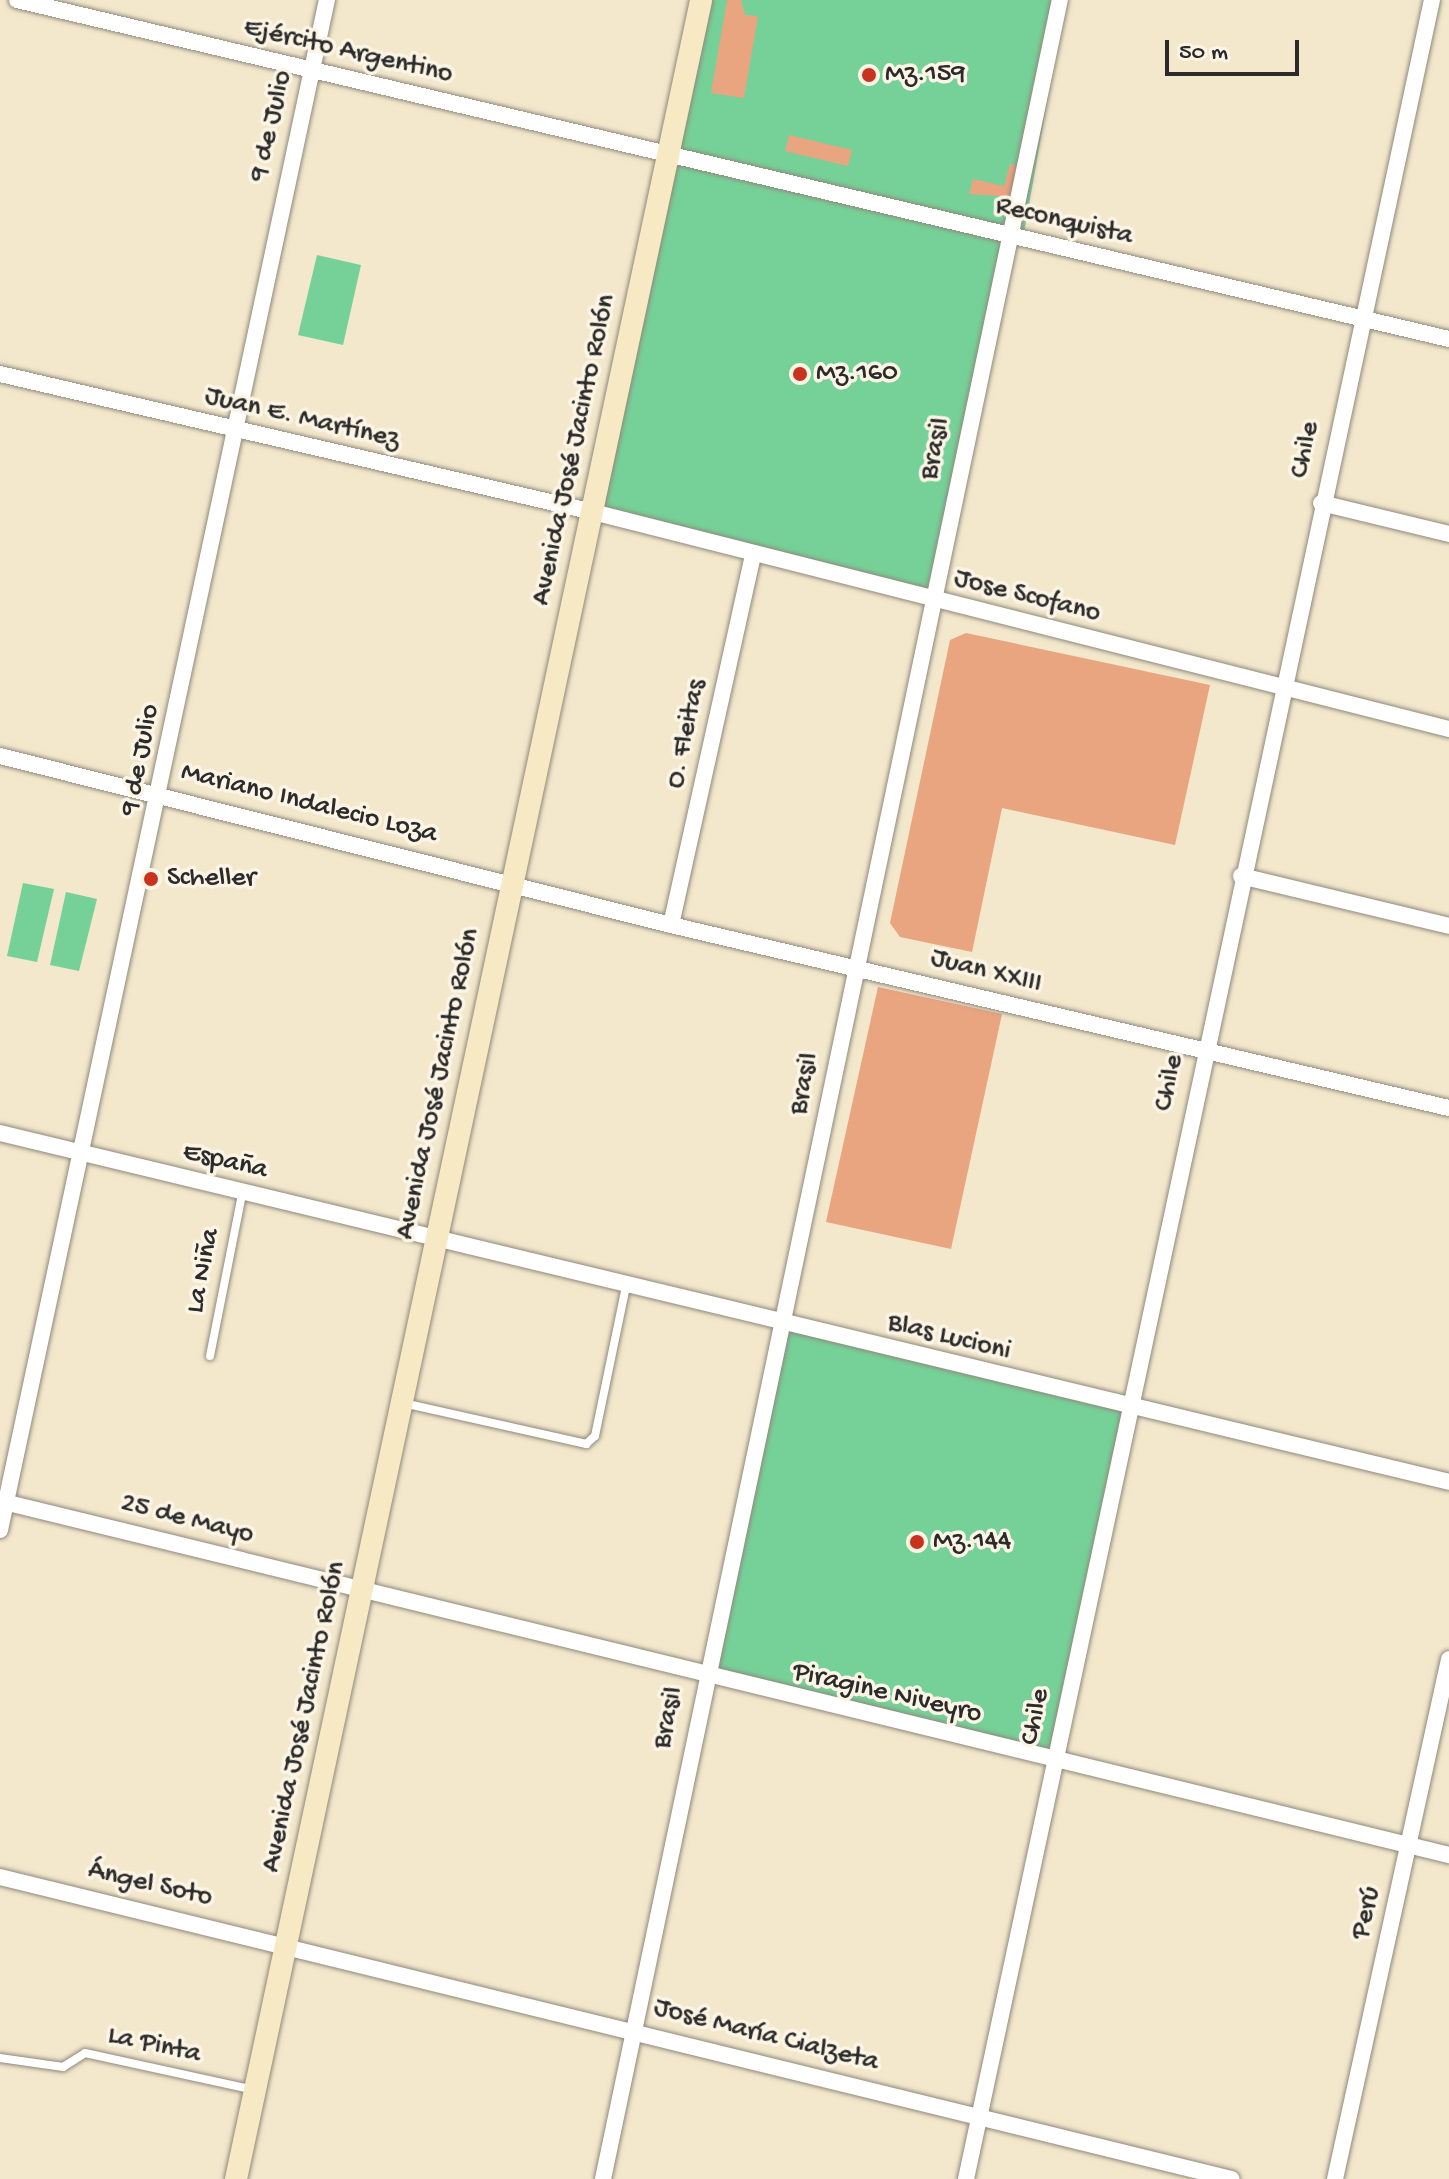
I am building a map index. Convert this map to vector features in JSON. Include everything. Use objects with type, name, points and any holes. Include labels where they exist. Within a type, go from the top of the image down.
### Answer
[{"type":"street","name":"Ejército Argentino","points":[[17,0],[311,72],[669,149]]},
{"type":"street","name":"9 de Julio","points":[[0,1530],[3,1502],[78,1153],[162,793],[231,430],[327,0]]},
{"type":"street","name":"Avenida José Jacinto Rolón","points":[[236,2179],[289,1944],[362,1589],[440,1234],[511,882],[701,0]]},
{"type":"street","name":"Brasil","points":[[603,2179],[704,1677],[784,1324],[931,600],[1060,0]]},
{"type":"street","name":"Chile","points":[[966,2179],[1241,876],[1432,0]]},
{"type":"street","name":"Reconquista","points":[[669,149],[1007,236],[1449,339]]},
{"type":"street","name":"Juan E. Martínez","points":[[0,374],[593,512]]},
{"type":"street","points":[[1321,503],[1449,534]]},
{"type":"street","name":"Jose Scofano","points":[[593,512],[1449,729]]},
{"type":"street","name":"O. Fleitas","points":[[671,925],[753,554]]},
{"type":"street","name":"Mariano Indalecio Loza","points":[[0,756],[162,793],[511,882]]},
{"type":"street","points":[[1241,876],[1449,926]]},
{"type":"street","name":"Juan XXIII","points":[[511,882],[671,925],[1449,1108]]},
{"type":"street","name":"España","points":[[0,1133],[242,1194],[440,1234]]},
{"type":"street","name":"Blas Lucioni","points":[[440,1234],[626,1286],[1449,1482]]},
{"type":"street","name":"25 de Mayo","points":[[3,1502],[362,1589]]},
{"type":"street","name":"Piragine Niveyro","points":[[362,1589],[704,1677],[1449,1855]]},
{"type":"street","name":"Perú","points":[[1335,2179],[1449,1659]]},
{"type":"street","name":"Ángel Soto","points":[[0,1877],[289,1944]]},
{"type":"street","name":"José María Cialzeta","points":[[289,1944],[1231,2179]]},
{"type":"lane","name":"La Niña","points":[[210,1356],[242,1194]]},
{"type":"lane","points":[[402,1402],[586,1444],[595,1436],[626,1286]]},
{"type":"lane","name":"La Pinta","points":[[0,2058],[63,2067],[85,2053],[255,2091]]},
{"type":"green space","name":"Mz.160","points":[[701,0],[1065,0],[1023,239],[1008,235],[931,600],[593,512]]},
{"type":"green space","points":[[317,255],[361,265],[343,345],[298,335]]},
{"type":"green space","points":[[23,883],[54,889],[37,962],[7,956]]},
{"type":"green space","points":[[66,892],[97,899],[79,971],[50,965]]},
{"type":"green space","name":"Mz.144","points":[[784,1324],[1128,1408],[1053,1760],[704,1677]]},
{"type":"building","points":[[727,0],[741,0],[745,15],[758,16],[744,98],[711,93]]},
{"type":"building","points":[[789,135],[852,150],[848,166],[785,151]]},
{"type":"building","points":[[1010,164],[1019,166],[1011,197],[969,194],[973,179],[1004,186]]},
{"type":"building","points":[[966,633],[1210,685],[1175,845],[1002,808],[972,952],[900,937],[890,923],[950,640]]},
{"type":"building","points":[[878,987],[1002,1014],[951,1249],[826,1222]]},
{"type":"place","name":"Mz.159","points":[[869,75]]},
{"type":"place","name":"Mz.160","points":[[800,374]]},
{"type":"place","name":"Scheller","points":[[151,879]]},
{"type":"place","name":"Mz.144","points":[[917,1542]]}]
